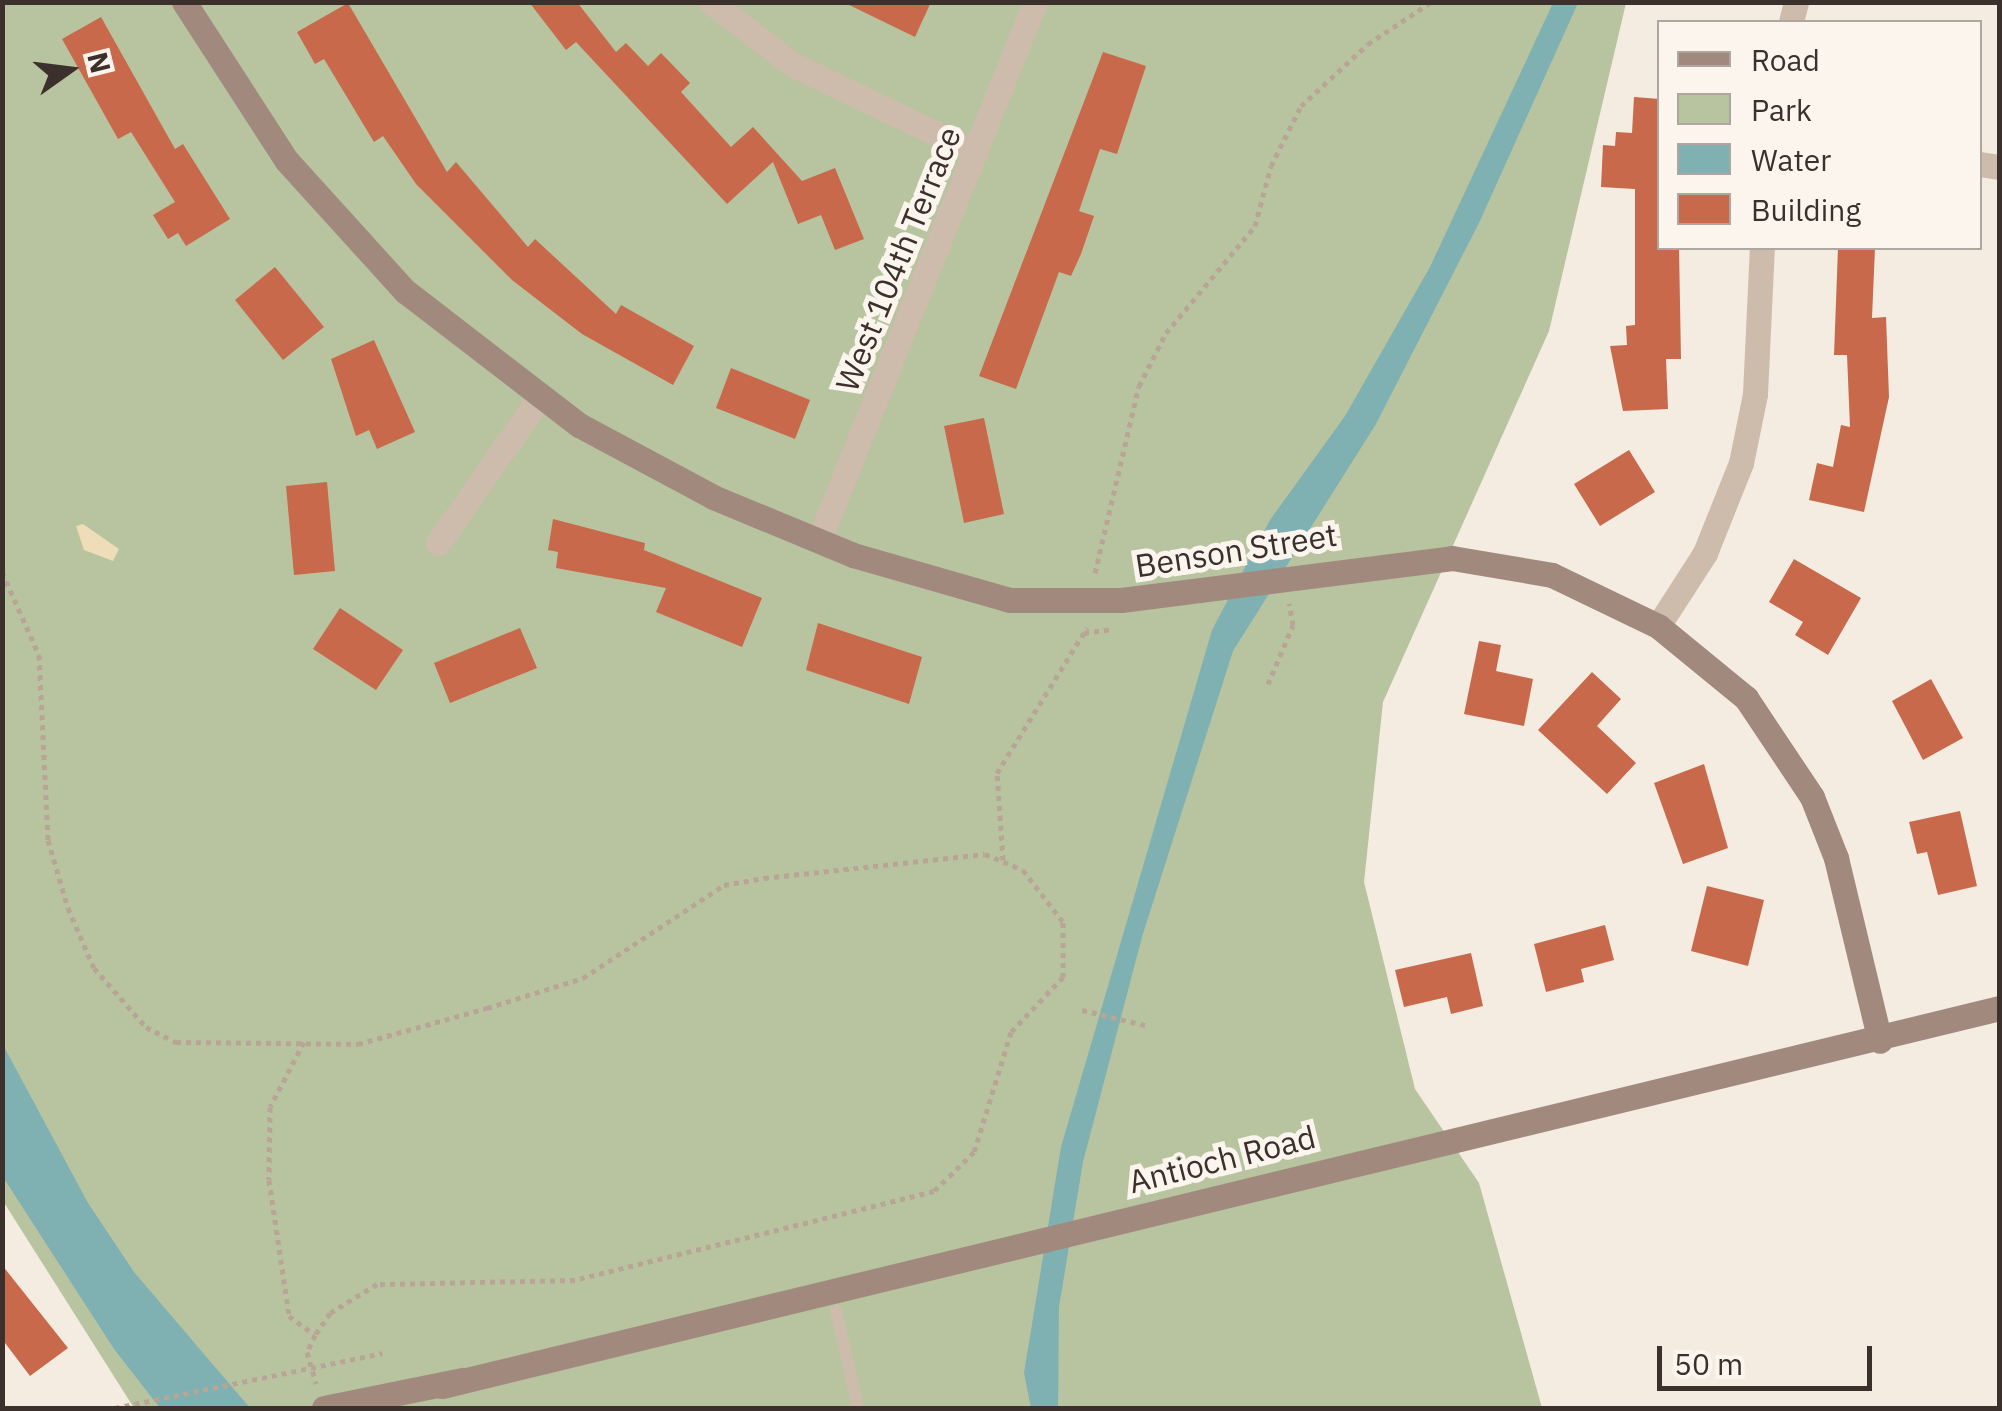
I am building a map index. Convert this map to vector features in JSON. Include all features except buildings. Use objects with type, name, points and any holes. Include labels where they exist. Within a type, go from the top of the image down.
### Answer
[{"type":"street","name":"Benson Street","points":[[184,2],[248,106],[340,224],[405,291],[539,398],[712,497],[958,590],[1091,602],[1452,558],[1552,575],[1658,626],[1746,698],[1812,797],[1836,858],[1880,1041]]},
{"type":"street","points":[[711,2],[792,64],[976,153]]},
{"type":"street","name":"West 104th Terrace","points":[[819,540],[1036,2]]},
{"type":"street","points":[[1658,626],[1705,553],[1741,463],[1755,394],[1762,250]]},
{"type":"street","points":[[438,543],[539,398]]},
{"type":"street","name":"Antioch Road","points":[[324,1408],[462,1380],[1551,1112],[1880,1041],[2000,1008]]},
{"type":"street","name":"Antioch Road","points":[[375,1408],[462,1380]]},
{"type":"lane","points":[[836,1311],[858,1408]]},
{"type":"path","points":[[1003,860],[997,773],[1026,738],[1084,633],[1139,386],[1166,333],[1255,226],[1301,106],[1368,44],[1432,2]]},
{"type":"path","points":[[2,572],[40,656],[48,840],[94,968],[146,1027],[176,1042],[304,1040],[358,1044],[566,985],[724,885],[947,854],[1003,860],[1043,891],[1062,922],[1063,977],[1011,1032],[974,1152],[948,1183],[576,1280],[377,1284],[330,1313],[315,1335],[308,1368]]},
{"type":"path","points":[[1268,684],[1293,625],[1288,602],[1270,604]]},
{"type":"path","points":[[1084,633],[1121,627]]},
{"type":"path","points":[[1082,1010],[1145,1025]]},
{"type":"path","points":[[304,1040],[270,1107],[269,1180],[289,1316],[315,1335]]},
{"type":"path","points":[[115,1408],[382,1353]]},
{"type":"green space","points":[[3,3],[1626,3],[1549,331],[1383,702],[1364,882],[1415,1089],[1479,1183],[1542,1408],[134,1408],[3,1201]]},
{"type":"sand","points":[[83,524],[119,549],[113,561],[84,550],[76,526]]},
{"type":"water","points":[[1553,3],[1578,3],[1479,223],[1376,424],[1233,651],[1142,937],[1083,1162],[1059,1307],[1058,1408],[1031,1408],[1024,1373],[1061,1147],[1212,630],[1270,520],[1345,416],[1430,267]]},
{"type":"water","points":[[2,1043],[88,1203],[134,1272],[250,1408],[160,1408],[114,1349],[3,1177]]}]
